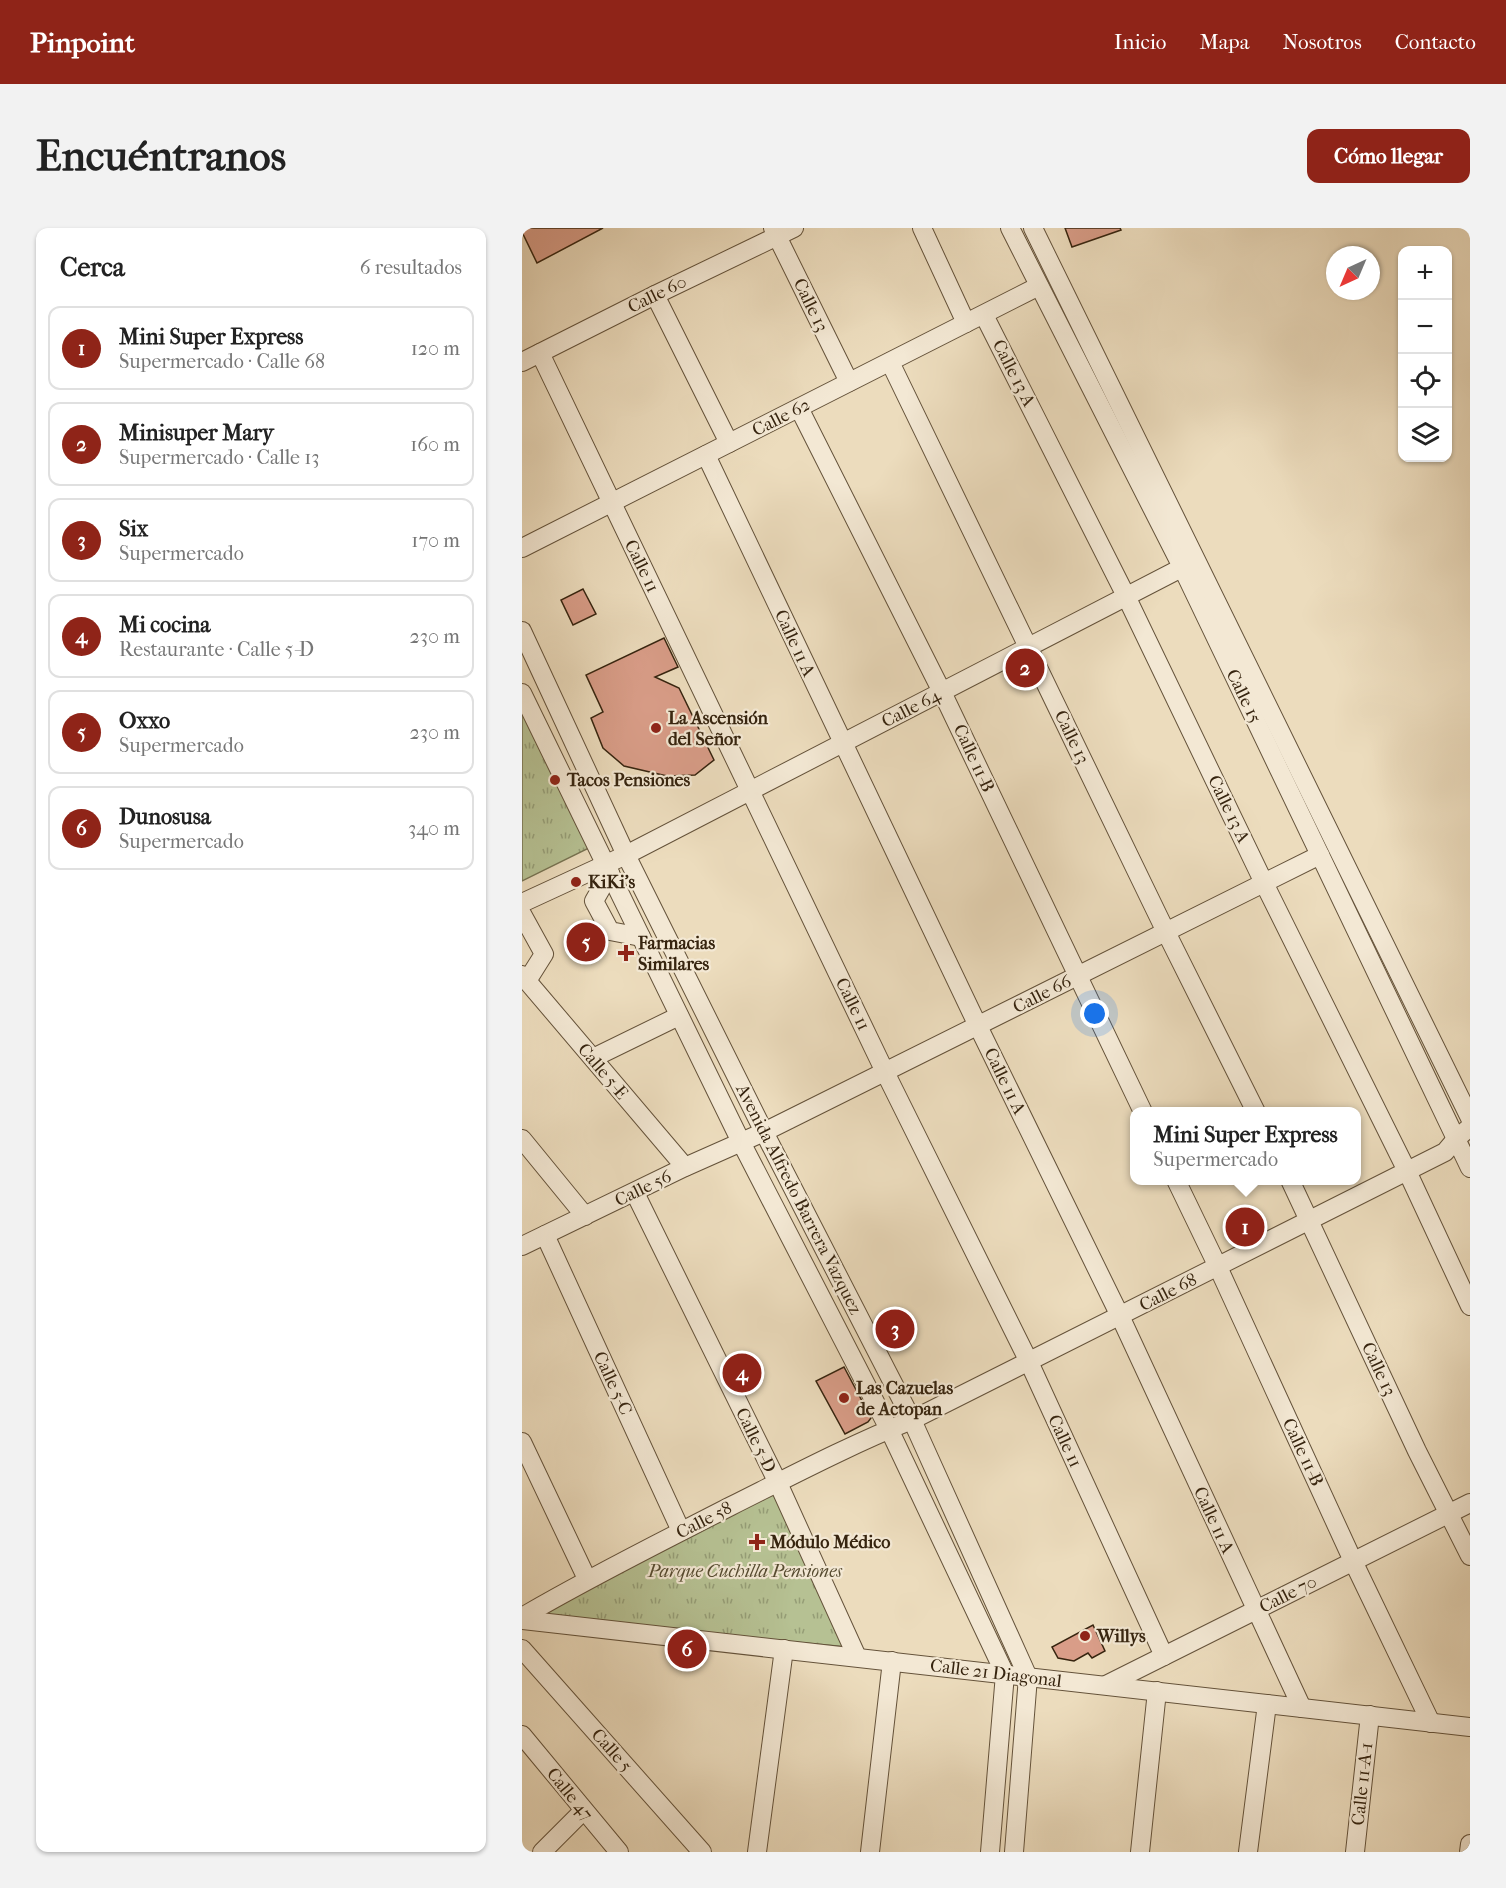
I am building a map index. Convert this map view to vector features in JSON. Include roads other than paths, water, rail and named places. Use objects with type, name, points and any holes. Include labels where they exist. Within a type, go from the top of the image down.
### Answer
[{"type":"street","name":"Calle 60","points":[[522,362],[775,232],[794,228]]},
{"type":"street","points":[[922,228],[966,323]]},
{"type":"street","name":"Calle 15","points":[[1010,228],[1189,564],[1470,1118]]},
{"type":"street","name":"Calle 15","points":[[1033,228],[1189,564],[1320,855],[1461,1153]]},
{"type":"street","name":"Calle 13","points":[[775,232],[849,382]]},
{"type":"street","name":"Calle 62","points":[[522,548],[1039,286]]},
{"type":"street","points":[[655,295],[729,444]]},
{"type":"street","name":"Calle 13 A","points":[[984,315],[1126,596],[1264,883],[1407,1171],[1470,1305]]},
{"type":"street","name":"Calle 11","points":[[540,353],[885,1072],[1029,1362],[1164,1656]]},
{"type":"street","name":"Calle 13","points":[[890,362],[1166,932],[1254,1107]]},
{"type":"street","name":"Calle 11-B","points":[[799,408],[942,692],[1141,1107]]},
{"type":"street","name":"Calle 11 A","points":[[706,455],[978,1026],[1120,1316],[1302,1708]]},
{"type":"street","name":"Calle 64","points":[[522,903],[607,868],[626,855],[1189,564]]},
{"type":"street","name":"Avenida Alfredo Barrera Vazquez","points":[[522,631],[626,855],[764,1132],[912,1420],[1028,1677],[1014,1852]]},
{"type":"street","name":"Avenida Alfredo Barrera Vazquez","points":[[522,693],[741,1142],[889,1430],[1005,1674]]},
{"type":"street","name":"Calle 66","points":[[764,1132],[1320,855]]},
{"type":"street","points":[[607,868],[594,901],[610,931],[641,937]]},
{"type":"street","points":[[522,914],[544,954],[525,978]]},
{"type":"street","name":"Calle 5-E","points":[[525,978],[685,1167]]},
{"type":"street","points":[[593,1058],[679,1016]]},
{"type":"street","name":"Calle 68","points":[[889,1430],[1407,1171],[1461,1153],[1470,1127]]},
{"type":"street","name":"Calle 56","points":[[522,1246],[685,1167],[764,1132]]},
{"type":"street","points":[[522,1138],[585,1216]]},
{"type":"street","name":"Calle 11-B","points":[[1178,1185],[1431,1723]]},
{"type":"street","name":"Calle 13","points":[[1292,1185],[1470,1556]]},
{"type":"street","name":"Calle 5-D","points":[[635,1192],[778,1483],[857,1657]]},
{"type":"street","name":"Calle 5-C","points":[[545,1235],[681,1531]]},
{"type":"street","name":"Calle 58","points":[[522,1618],[587,1579],[889,1430]]},
{"type":"street","points":[[522,1442],[587,1579]]},
{"type":"street","name":"Calle 70","points":[[1106,1685],[1470,1503]]},
{"type":"street","name":"Calle 21 Diagonal","points":[[522,1618],[1470,1727]]},
{"type":"street","points":[[757,1852],[784,1648]]},
{"type":"street","name":"Calle 5","points":[[522,1649],[702,1852]]},
{"type":"street","points":[[870,1852],[892,1661]]},
{"type":"street","points":[[990,1852],[1005,1674]]},
{"type":"street","points":[[1140,1852],[1157,1691]]},
{"type":"street","points":[[1248,1852],[1267,1704]]},
{"type":"street","name":"Calle 11-A-1","points":[[1355,1852],[1370,1715]]},
{"type":"street","name":"Calle 47","points":[[522,1735],[619,1852]]},
{"type":"street","points":[[542,1852],[583,1811]]},
{"type":"street","points":[[1469,1852],[1470,1844]]},
{"type":"place","name":"Minisuper Mary","points":[[1025,668]]},
{"type":"place","name":"La Ascensión del Señor","points":[[656,728]]},
{"type":"place","name":"Tacos Pensiones","points":[[555,780]]},
{"type":"place","name":"KiKi's","points":[[576,882]]},
{"type":"place","name":"Oxxo","points":[[586,942]]},
{"type":"place","name":"Farmacias Similares","points":[[626,953]]},
{"type":"place","name":"Mini Super Express","points":[[1245,1227]]},
{"type":"place","name":"Six","points":[[895,1329]]},
{"type":"place","name":"Mi cocina","points":[[742,1373]]},
{"type":"place","name":"Las Cazuelas de Actopan","points":[[844,1398]]},
{"type":"place","name":"Módulo Médico","points":[[757,1542]]},
{"type":"place","name":"Willys","points":[[1085,1636]]},
{"type":"place","name":"Dunosusa","points":[[687,1649]]},
{"type":"park label","name":"Parque Cuchilla Pensiones","points":[[745,1571]]}]
